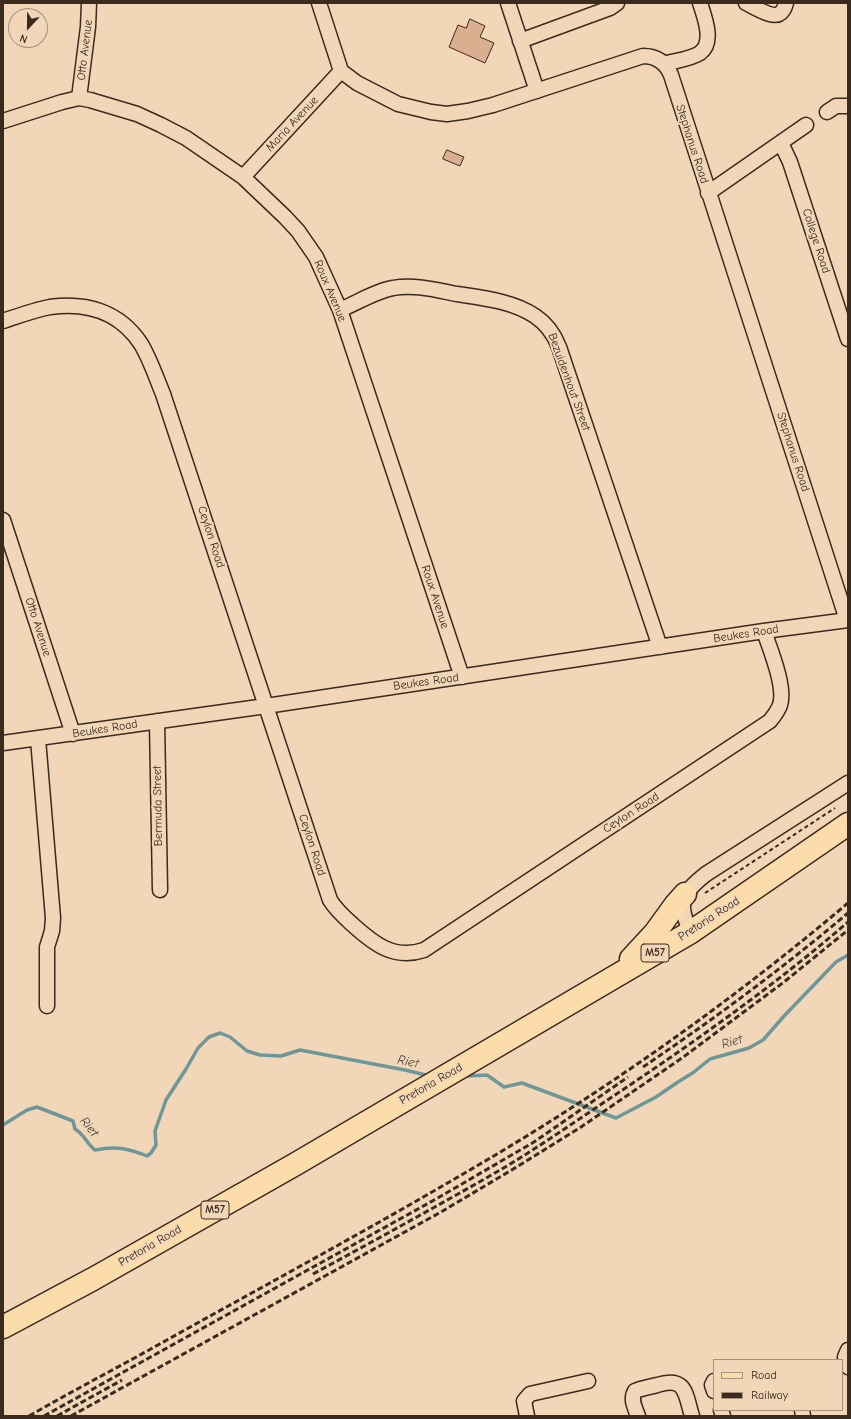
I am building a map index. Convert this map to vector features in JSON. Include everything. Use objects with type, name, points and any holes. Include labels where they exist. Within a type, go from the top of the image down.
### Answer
[{"type":"main road","name":"Pretoria Road","points":[[3,1327],[92,1279],[287,1169],[691,932],[715,916],[841,816]]},
{"type":"main road","points":[[615,976],[651,938],[676,904],[687,898],[698,910],[715,916]]},
{"type":"street","name":"Otto Avenue","points":[[79,98],[88,27],[89,3]]},
{"type":"street","points":[[319,3],[341,71],[357,82],[398,104],[431,112],[447,114],[493,105],[637,58],[649,56],[660,60],[664,64],[700,53],[707,39],[707,29],[702,4]]},
{"type":"street","points":[[508,3],[537,91]]},
{"type":"street","points":[[520,41],[610,8],[617,3]]},
{"type":"street","points":[[746,3],[772,15],[779,14],[786,3]]},
{"type":"street","name":"Stephanus Road","points":[[664,64],[671,75],[847,620]]},
{"type":"street","name":"Maria Avenue","points":[[243,177],[341,71]]},
{"type":"street","name":"Roux Avenue","points":[[3,121],[79,98],[137,114],[161,124],[186,138],[243,177],[285,217],[307,243],[316,257],[340,310],[462,677]]},
{"type":"street","points":[[827,112],[836,106],[848,106]]},
{"type":"street","points":[[708,193],[806,125]]},
{"type":"street","name":"College Road","points":[[781,143],[790,162],[848,339]]},
{"type":"street","name":"Bezuidenhout Street","points":[[340,310],[385,290],[399,287],[412,287],[506,303],[524,310],[543,322],[554,336],[558,347],[660,647]]},
{"type":"street","name":"Ceylon Road","points":[[3,321],[50,307],[92,308],[115,317],[126,325],[141,345],[163,394],[329,895],[335,908],[367,938],[388,950],[402,953],[413,953],[424,950],[770,721],[777,713],[781,703],[781,693],[780,682],[764,631]]},
{"type":"street","name":"Otto Avenue","points":[[3,520],[73,734]]},
{"type":"street","name":"Beukes Road","points":[[3,743],[266,706],[764,631],[847,620]]},
{"type":"street","name":"Bermuda Street","points":[[157,721],[160,890]]},
{"type":"street","points":[[38,739],[53,918],[52,930],[47,947],[47,1006]]},
{"type":"street","points":[[691,932],[683,912],[691,885],[848,783]]},
{"type":"street","points":[[848,1350],[845,1357],[848,1367]]},
{"type":"street","points":[[527,1416],[524,1401],[530,1394],[588,1381]]},
{"type":"street","points":[[638,1416],[633,1399],[635,1391],[669,1382],[677,1382],[683,1388],[692,1416]]},
{"type":"path","points":[[687,898],[841,816]]},
{"type":"building","points":[[470,19],[485,26],[480,37],[494,43],[485,63],[449,47],[458,25],[466,28]]},
{"type":"building","points":[[447,150],[464,157],[460,166],[443,159]]},
{"type":"waterway","name":"Riet","points":[[463,1078],[468,1076],[487,1075],[504,1087],[522,1083],[616,1118],[656,1097],[694,1072],[710,1059],[749,1048],[763,1040],[836,962],[848,955]]},
{"type":"waterway","name":"Riet","points":[[3,1125],[27,1110],[37,1107],[73,1121],[75,1129],[95,1150],[121,1148],[147,1156],[156,1145],[155,1131],[166,1100],[198,1048],[209,1037],[220,1033],[230,1037],[247,1051],[260,1055],[281,1056],[300,1050],[430,1076]]},
{"type":"railway","points":[[29,1416],[354,1237],[524,1138],[668,1043],[759,975],[848,903]]},
{"type":"railway","points":[[643,1067],[748,993],[799,954],[848,913]]},
{"type":"railway","points":[[313,1274],[488,1177],[552,1137],[675,1054],[734,1012],[792,968],[848,922]]},
{"type":"railway","points":[[71,1416],[441,1212],[581,1127],[682,1058],[784,982],[848,930]]},
{"type":"railway","points":[[44,1416],[436,1199],[534,1142],[628,1077]]},
{"type":"railway","points":[[57,1416],[122,1380]]}]
